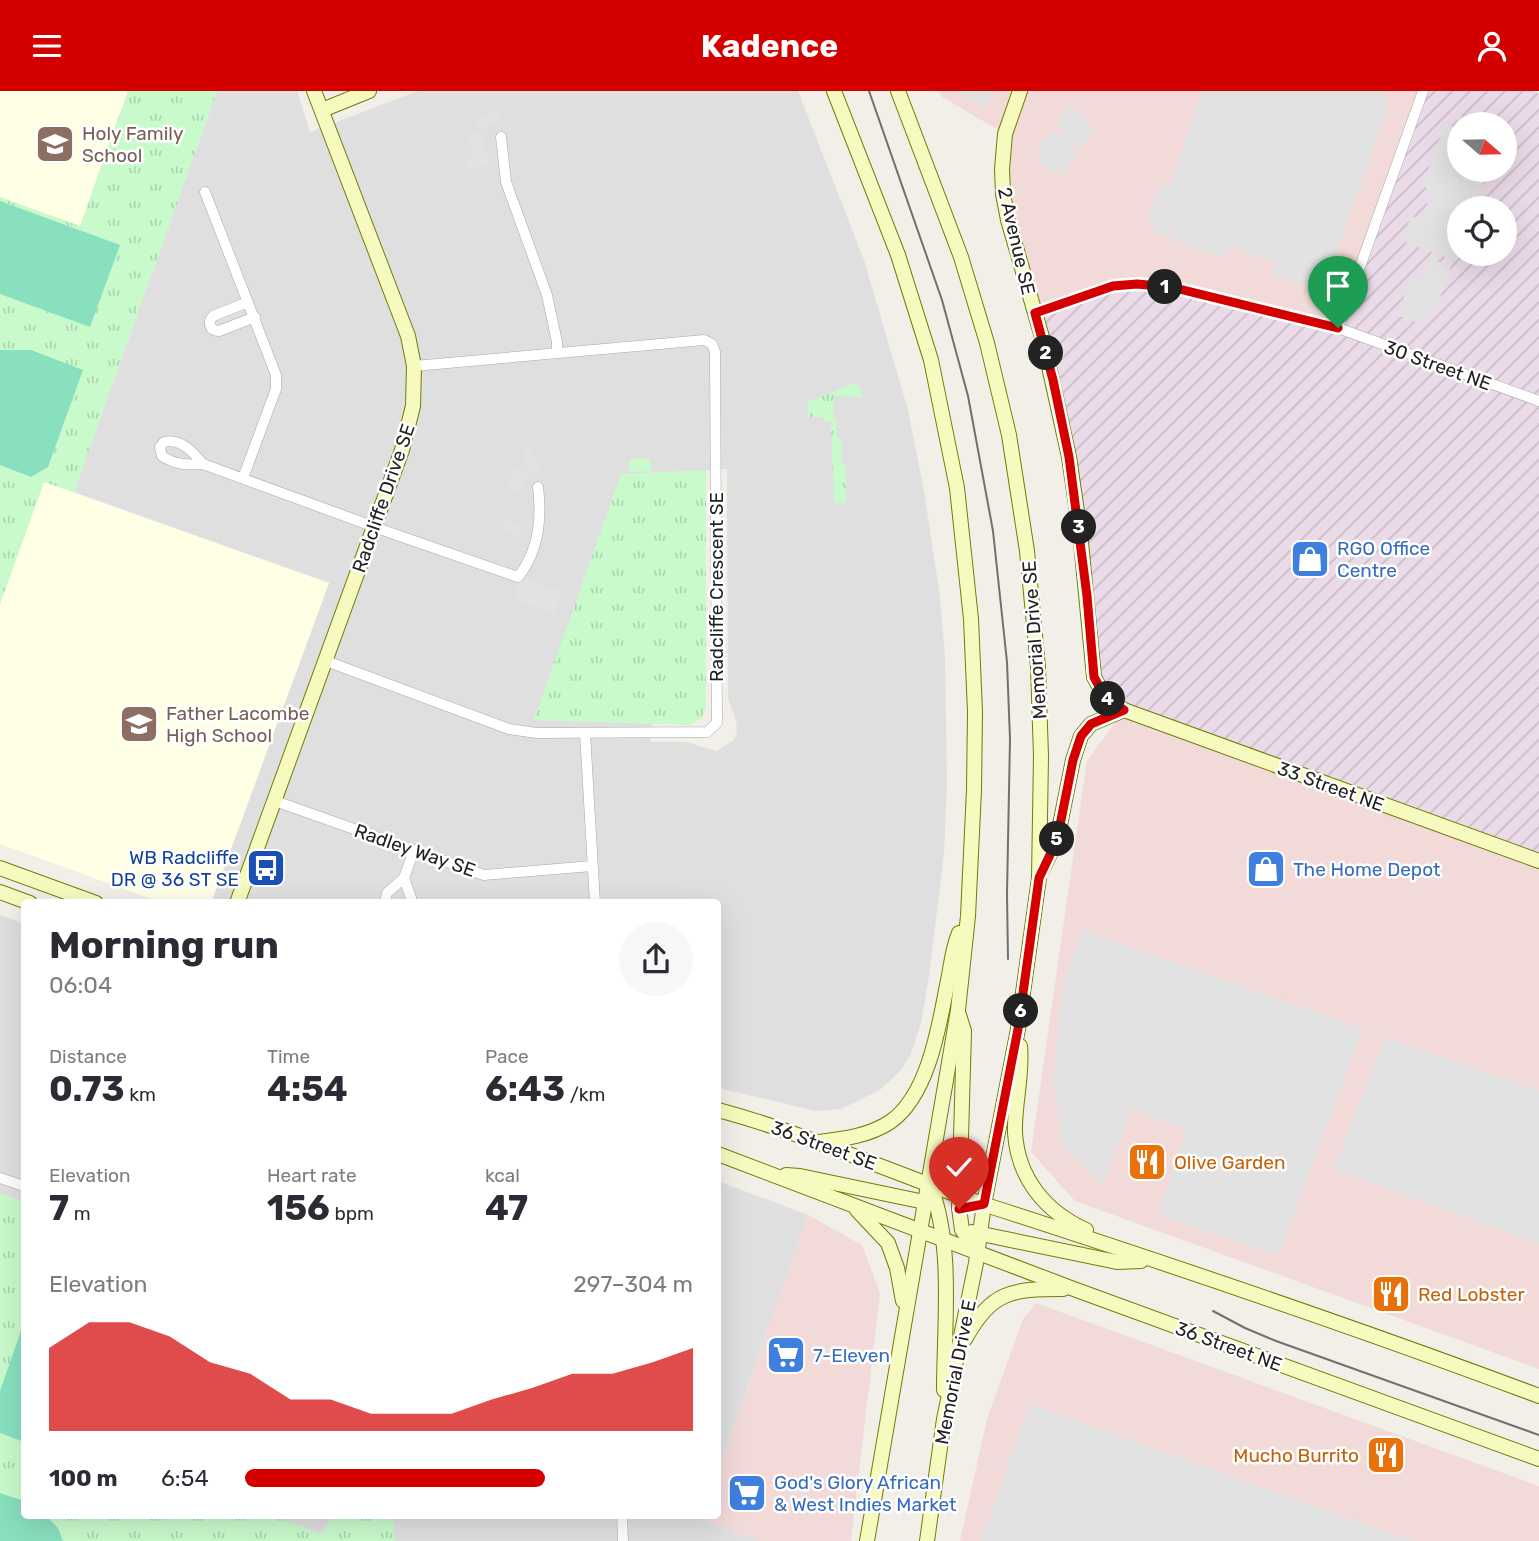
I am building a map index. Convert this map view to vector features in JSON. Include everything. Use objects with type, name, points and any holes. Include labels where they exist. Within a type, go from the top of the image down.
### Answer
[{"type":"main road","name":"Radcliffe Drive SE","points":[[238,899],[375,527],[402,450],[413,406],[414,366],[408,335],[314,91]]},
{"type":"main road","points":[[322,110],[369,91]]},
{"type":"main road","points":[[834,91],[898,255],[930,360],[957,488],[971,619],[975,712],[968,916],[958,1010],[929,1183],[931,1203],[943,1233],[944,1419]]},
{"type":"main road","name":"Memorial Drive SE","points":[[898,91],[961,257],[987,343],[1009,435],[1027,551],[1038,667],[1041,756],[1039,878],[1018,1029],[984,1204]]},
{"type":"main road","name":"2 Avenue SE","points":[[1020,91],[1005,134],[1003,194],[1053,380],[1069,457],[1086,583],[1094,677],[1105,697],[1124,710]]},
{"type":"main road","points":[[1039,878],[1057,840],[1073,760],[1081,736],[1091,724],[1124,710]]},
{"type":"main road","name":"33 Street NE","points":[[1124,710],[1539,861]]},
{"type":"main road","points":[[0,868],[85,899]]},
{"type":"main road","points":[[0,892],[21,900]]},
{"type":"main road","points":[[817,1142],[856,1137],[890,1122],[906,1109],[922,1080],[935,1042],[957,936],[968,916]]},
{"type":"main road","points":[[958,1010],[964,1031],[959,1202],[962,1230],[978,1252]]},
{"type":"main road","points":[[1018,1029],[1022,1065],[1015,1133],[1028,1180],[1050,1208],[1069,1222],[1120,1250]]},
{"type":"main road","name":"36 Street SE","points":[[721,1111],[929,1183]]},
{"type":"main road","points":[[721,1155],[919,1230]]},
{"type":"main road","points":[[774,1174],[800,1176],[931,1203],[984,1204],[1258,1294],[1539,1396]]},
{"type":"main road","points":[[929,1183],[959,1202]]},
{"type":"main road","points":[[867,1541],[919,1230],[931,1203]]},
{"type":"main road","name":"Memorial Drive E","points":[[927,1541],[944,1419],[978,1252],[984,1204]]},
{"type":"main road","points":[[853,1207],[888,1243],[897,1268],[905,1312]]},
{"type":"main road","name":"36 Street NE","points":[[919,1230],[943,1233],[978,1252],[1071,1289],[1539,1459]]},
{"type":"main road","points":[[943,1233],[962,1230],[981,1233],[1117,1262],[1149,1260]]},
{"type":"main road","points":[[958,1352],[984,1310],[998,1299],[1019,1290],[1071,1289]]},
{"type":"street","points":[[1338,328],[1423,91]]},
{"type":"street","points":[[501,137],[506,182],[547,295],[557,353]]},
{"type":"street","points":[[205,192],[276,375],[276,390],[243,478]]},
{"type":"street","name":"30 Street NE","points":[[1035,313],[1113,286],[1137,284],[1171,287],[1338,328],[1539,401]]},
{"type":"street","points":[[248,302],[213,316],[209,321],[210,326],[219,331],[255,317]]},
{"type":"street","name":"Radcliffe Crescent SE","points":[[326,661],[509,729],[537,733],[707,732],[717,723],[715,352],[712,344],[704,340],[414,366]]},
{"type":"street","points":[[203,464],[518,577],[527,565],[540,526],[538,487]]},
{"type":"street","points":[[585,733],[595,899]]},
{"type":"street","name":"Radley Way SE","points":[[275,801],[484,875],[592,866]]},
{"type":"street","points":[[386,899],[387,893],[404,879],[414,850]]},
{"type":"street","points":[[404,879],[411,899]]},
{"type":"street","points":[[0,1178],[21,1186]]},
{"type":"street","points":[[622,1519],[624,1541]]},
{"type":"shaded area","name":"Holy Family School","points":[[0,91],[128,91],[80,226],[0,197]]},
{"type":"shaded area","points":[[217,91],[297,91],[310,132],[418,91],[798,91],[864,260],[908,410],[940,596],[945,657],[947,783],[944,854],[921,1024],[910,1056],[901,1070],[881,1089],[841,1109],[816,1111],[721,1089],[721,899],[212,899],[329,583],[74,492]],"holes":[[[727,469],[728,699],[736,720],[737,733],[733,741],[716,751],[686,742],[650,742],[652,725],[621,475]]]},
{"type":"shaded area","points":[[939,91],[1423,91],[1338,328],[1035,313],[1008,220],[1005,134],[942,97]]},
{"type":"shaded area","points":[[956,91],[995,91],[984,108]]},
{"type":"shaded area","points":[[1202,91],[1385,91],[1382,98],[1390,100],[1323,293],[1271,275],[1275,262],[1229,246],[1224,258],[1170,239],[1170,231],[1167,237],[1153,233],[1156,222],[1147,219],[1159,185],[1169,188]]},
{"type":"shaded area","points":[[1423,91],[1532,91],[1539,94],[1539,863],[1124,710],[1100,690],[1080,532],[1035,313],[1137,284],[1338,328]]},
{"type":"shaded area","points":[[1068,106],[1089,120],[1086,125],[1094,130],[1080,150],[1071,144],[1069,148],[1078,155],[1063,176],[1038,163],[1043,155],[1037,150],[1051,131],[1060,136],[1064,130],[1056,124]]},
{"type":"shaded area","points":[[497,110],[501,121],[478,131],[474,119]]},
{"type":"shaded area","points":[[1445,124],[1447,182],[1484,182],[1478,196],[1447,196],[1447,258],[1439,255],[1437,261],[1451,266],[1433,317],[1424,314],[1421,324],[1397,315],[1412,276],[1422,279],[1432,252],[1402,241],[1411,216],[1422,219],[1432,190],[1422,186]]},
{"type":"shaded area","points":[[478,131],[491,163],[469,172],[464,160],[475,156],[467,136]]},
{"type":"shaded area","points":[[532,448],[540,475],[529,473],[523,450]]},
{"type":"shaded area","points":[[515,468],[529,473],[521,494],[507,489]]},
{"type":"shaded area","name":"Father Lacombe High School","points":[[44,482],[329,583],[212,899],[152,899],[0,844],[0,605]]},
{"type":"shaded area","points":[[504,520],[523,527],[519,536],[501,530]]},
{"type":"shaded area","points":[[522,577],[562,592],[554,614],[514,599]]},
{"type":"shaded area","points":[[1124,710],[1539,863],[1539,1369],[1075,1201],[1031,1152],[1087,761]]},
{"type":"shaded area","points":[[0,915],[21,923],[21,1519],[701,1519],[758,1541],[0,1541]]},
{"type":"shaded area","points":[[1082,930],[1363,1029],[1278,1256],[1157,1214],[1187,1130],[1131,1109],[1103,1186],[1062,1146],[1053,1078],[1062,989]]},
{"type":"shaded area","points":[[1385,1037],[1539,1091],[1539,1244],[1334,1169]]},
{"type":"shaded area","points":[[721,1182],[808,1215],[721,1463]]},
{"type":"shaded area","points":[[808,1215],[862,1245],[880,1293],[851,1541],[758,1541],[701,1519],[721,1519],[721,1463]]},
{"type":"shaded area","points":[[1036,1303],[1539,1486],[1539,1541],[960,1541],[987,1419],[1023,1319]]},
{"type":"shaded area","points":[[1030,1404],[1411,1541],[981,1541]]},
{"type":"green space","points":[[128,91],[217,91],[74,492],[44,482],[0,604],[0,197],[80,226]]},
{"type":"green space","points":[[0,201],[120,245],[90,327],[0,294]]},
{"type":"green space","points":[[0,350],[31,350],[83,370],[48,467],[31,477],[0,465]]},
{"type":"green space","points":[[857,382],[863,397],[834,396],[833,419],[836,419],[837,439],[842,439],[842,464],[846,464],[846,503],[834,503],[831,422],[824,421],[824,417],[808,417],[808,402]]},
{"type":"green space","points":[[650,458],[651,471],[630,472],[629,459]]},
{"type":"green space","points":[[706,470],[706,707],[702,718],[690,725],[534,720],[621,474]]},
{"type":"green space","points":[[0,1193],[21,1201],[21,1519],[280,1519],[323,1534],[330,1519],[392,1519],[395,1541],[0,1541]]},
{"type":"green space","points":[[21,1331],[21,1441],[0,1433],[0,1391]]},
{"type":"green space","points":[[0,1493],[21,1500],[21,1519],[49,1519],[58,1528],[63,1541],[0,1541]]},
{"type":"tram line","points":[[869,91],[942,300],[968,396],[993,531],[1007,662],[1010,739],[1008,959]]},
{"type":"tram line","points":[[1213,1311],[1276,1341],[1539,1435]]},
{"type":"place","name":"Holy Family School","points":[[55,144]]},
{"type":"place","name":"RGO Office Centre","points":[[1310,559]]},
{"type":"place","name":"Father Lacombe High School","points":[[139,724]]},
{"type":"place","name":"WB Radcliffe DR @ 36 ST SE","points":[[266,868]]},
{"type":"place","name":"The Home Depot","points":[[1266,869]]},
{"type":"place","name":"Olive Garden","points":[[1147,1162]]},
{"type":"place","name":"Red Lobster","points":[[1391,1294]]},
{"type":"place","name":"7-Eleven","points":[[786,1355]]},
{"type":"place","name":"Mucho Burrito","points":[[1386,1455]]},
{"type":"place","name":"God's Glory African & West Indies Market","points":[[747,1493]]},
{"type":"route","points":[[959,1209],[984,1204],[989,1186],[1018,1029],[1039,878],[1057,840],[1073,760],[1081,736],[1091,724],[1124,710],[1105,697],[1094,677],[1080,533],[1069,457],[1053,380],[1035,313],[1113,286],[1137,284],[1171,287],[1338,328]]}]
